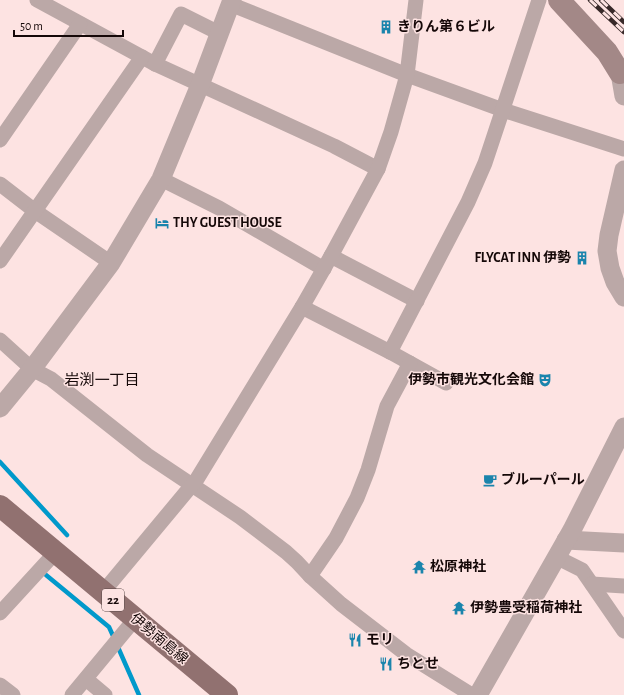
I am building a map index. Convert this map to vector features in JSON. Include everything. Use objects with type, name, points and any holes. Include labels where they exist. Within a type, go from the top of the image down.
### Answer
[{"type":"main road","points":[[559,0],[607,52],[622,71]]},
{"type":"main road","name":"伊勢南島線","points":[[0,506],[103,592],[129,627],[227,695]]},
{"type":"street","points":[[37,0],[155,64],[334,146],[378,169]]},
{"type":"street","points":[[103,592],[196,479],[328,263],[378,169],[391,132],[407,76],[416,0]]},
{"type":"street","points":[[390,352],[468,202],[485,163],[539,0]]},
{"type":"street","points":[[0,408],[111,263],[161,179],[200,85],[231,2],[407,76],[503,110],[624,149]]},
{"type":"street","points":[[155,64],[181,14],[219,33]]},
{"type":"street","points":[[0,140],[80,24]]},
{"type":"street","points":[[0,262],[142,57]]},
{"type":"street","points":[[622,71],[624,96]]},
{"type":"street","points":[[624,170],[609,235],[607,251],[610,268],[615,282],[624,296]]},
{"type":"street","points":[[161,179],[328,263],[417,301]]},
{"type":"street","points":[[0,184],[111,263]]},
{"type":"street","points":[[302,307],[390,352],[446,383]]},
{"type":"street","points":[[0,340],[32,368],[51,379],[147,455],[240,517],[286,552],[341,604],[406,654],[472,695]]},
{"type":"street","points":[[310,576],[336,538],[357,498],[368,470],[388,406],[410,363]]},
{"type":"street","points":[[478,695],[566,540],[623,429]]},
{"type":"street","points":[[566,540],[624,543]]},
{"type":"street","points":[[0,613],[55,553]]},
{"type":"street","points":[[556,557],[582,570],[624,631]]},
{"type":"street","points":[[592,584],[624,586]]},
{"type":"street","points":[[72,695],[129,627]]},
{"type":"street","points":[[86,679],[105,695]]},
{"type":"street","points":[[0,685],[13,695]]},
{"type":"waterway","points":[[0,462],[67,535]]},
{"type":"waterway","points":[[46,575],[109,627],[114,638]]},
{"type":"waterway","points":[[117,645],[139,695]]},
{"type":"railway","points":[[590,0],[624,32]]},
{"type":"railway","points":[[601,0],[624,22]]},
{"type":"place","name":"きりん第６ビル","points":[[386,27]]},
{"type":"place","name":"THY GUEST HOUSE","points":[[162,223]]},
{"type":"place","name":"FLYCAT INN 伊勢","points":[[582,258]]},
{"type":"place","name":"伊勢市観光文化会館","points":[[545,380]]},
{"type":"place","name":"ブルーパール","points":[[490,480]]},
{"type":"place","name":"松原神社","points":[[419,567]]},
{"type":"place","name":"伊勢豊受稲荷神社","points":[[459,608]]},
{"type":"place","name":"モリ","points":[[355,640]]},
{"type":"place","name":"ちとせ","points":[[386,664]]},
{"type":"district","name":"岩渕一丁目","points":[[102,380]]}]
